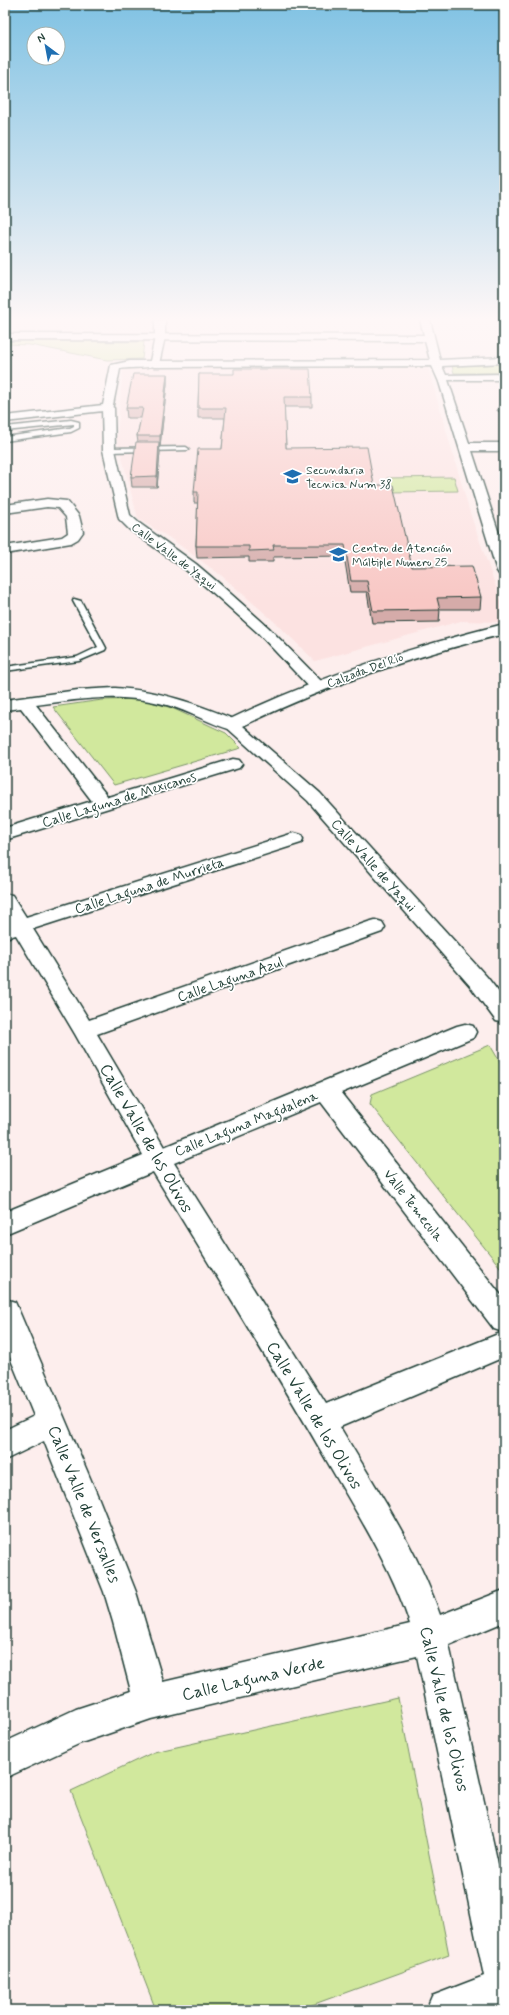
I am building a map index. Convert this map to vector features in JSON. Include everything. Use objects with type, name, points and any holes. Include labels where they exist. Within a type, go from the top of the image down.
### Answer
[{"type":"street","points":[[5,419],[52,414]]},
{"type":"street","name":"Calle Valle de Yaqui","points":[[108,414],[109,450],[124,516],[134,526],[191,567],[218,589],[262,630],[318,687]]},
{"type":"street","points":[[454,414],[499,543],[504,571]]},
{"type":"street","points":[[464,447],[504,447]]},
{"type":"street","points":[[5,510],[47,503],[62,504],[72,516],[76,532],[73,536],[66,540],[5,550]]},
{"type":"street","name":"Calzada Del Río","points":[[232,725],[318,687],[368,667],[417,652],[504,629]]},
{"type":"street","name":"Calle Valle de Yaqui","points":[[5,705],[75,695],[104,693],[132,694],[172,701],[232,725],[284,769],[314,797],[479,982],[504,1015]]},
{"type":"street","points":[[25,702],[103,803]]},
{"type":"street","name":"Calle Laguna de Mexicanos","points":[[5,834],[233,764]]},
{"type":"street","name":"Calle Laguna de Murrieta","points":[[13,929],[294,839]]},
{"type":"street","name":"Calle Valle de los Olivos","points":[[5,900],[13,929],[84,1030],[158,1159],[320,1421],[387,1536],[417,1596],[430,1636],[504,1980]]},
{"type":"street","name":"Calle Laguna Azul","points":[[84,1030],[374,927]]},
{"type":"street","name":"Calle Laguna Magdalena","points":[[5,1223],[465,1032]]},
{"type":"street","name":"Valle Temecula","points":[[325,1090],[504,1320]]},
{"type":"street","name":"Calle Valle de Versalles","points":[[5,1311],[91,1517],[130,1622],[150,1702]]},
{"type":"street","points":[[320,1421],[504,1344]]},
{"type":"street","points":[[5,1446],[52,1422]]},
{"type":"street","name":"Calle Laguna Verde","points":[[5,1760],[76,1727],[150,1702],[430,1636],[504,1606]]},
{"type":"street","points":[[446,2010],[504,1989]]},
{"type":"lane","points":[[5,429],[71,422],[77,423],[77,427],[71,430],[5,439]]},
{"type":"lane","points":[[109,450],[186,449]]},
{"type":"lane","points":[[5,669],[79,659],[102,648],[77,601]]},
{"type":"shaded area","points":[[119,414],[441,414],[471,516],[504,610],[504,622],[461,621],[315,661],[276,623],[222,576],[170,538],[138,519],[117,438]]},
{"type":"green space","points":[[454,477],[458,491],[390,492],[387,478]]},
{"type":"green space","points":[[141,699],[172,708],[226,733],[241,748],[114,785],[53,707],[102,700]]},
{"type":"green space","points":[[490,1045],[504,1069],[504,1272],[370,1104],[372,1094]]},
{"type":"green space","points":[[398,1698],[449,1955],[298,2010],[156,2010],[71,1791],[154,1752]]},
{"type":"building","points":[[142,414],[162,414],[160,436],[137,436]]},
{"type":"building","points":[[225,414],[285,414],[286,448],[367,447],[374,485],[393,485],[412,567],[472,566],[481,597],[437,598],[440,610],[373,611],[367,581],[351,581],[345,545],[273,545],[274,550],[249,551],[249,546],[196,546],[198,492],[194,492],[198,449],[222,449]]},
{"type":"building","points":[[136,442],[159,442],[157,476],[131,477]]},
{"type":"place","name":"Secundaria Tecnica Num 38","points":[[293,477]]},
{"type":"place","name":"Centro de Atención Múltiple Numero 25","points":[[339,555]]}]
